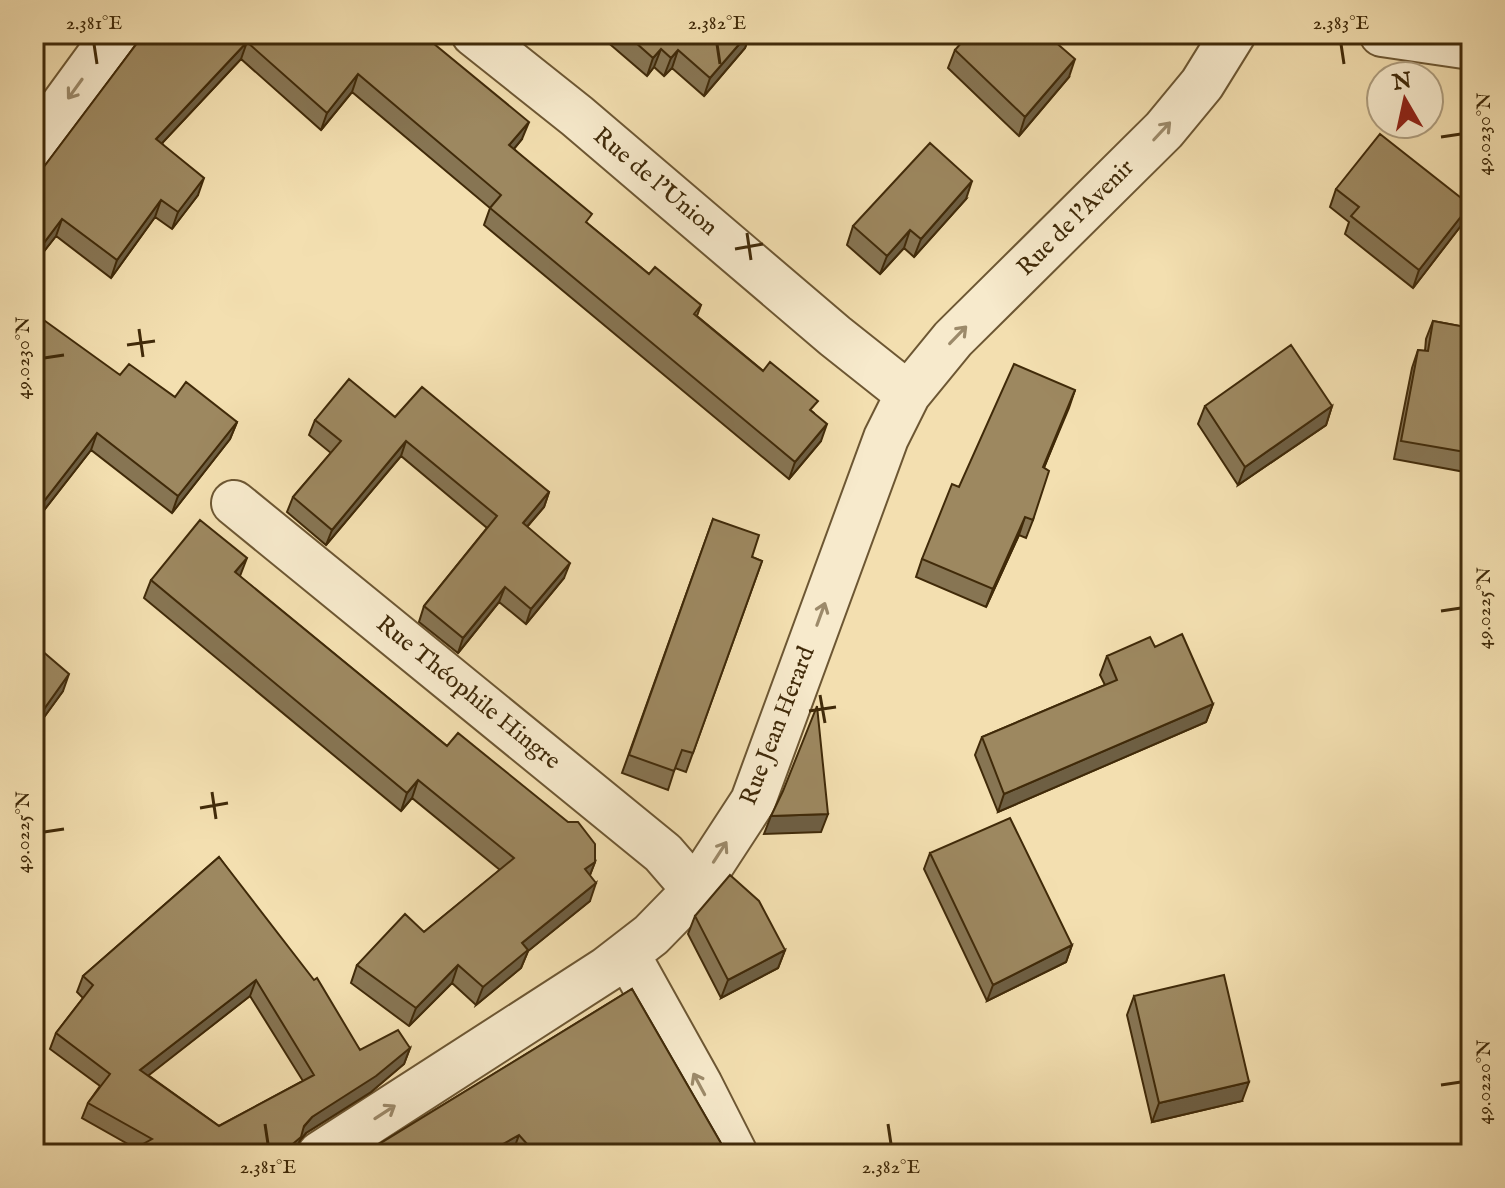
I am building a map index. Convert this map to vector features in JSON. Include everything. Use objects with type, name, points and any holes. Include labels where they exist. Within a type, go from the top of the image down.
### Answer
[{"type":"street","points":[[34,145],[115,34]]},
{"type":"street","name":"Rue de l'Union","points":[[474,34],[577,116],[835,336],[908,394]]},
{"type":"street","name":"Rue de l'Avenir","points":[[908,394],[953,339],[1164,130],[1202,84],[1233,34]]},
{"type":"street","points":[[1382,34],[1471,47]]},
{"type":"street","name":"Rue Jean Herard","points":[[320,1154],[627,954],[651,935],[695,890],[753,801],[886,438],[908,394]]},
{"type":"street","name":"Rue Théophile Hingre","points":[[234,503],[663,853],[695,890]]},
{"type":"street","points":[[627,954],[735,1154]]},
{"type":"building","points":[[144,34],[422,34],[529,122],[509,145],[592,214],[586,222],[649,274],[655,267],[701,305],[694,314],[763,371],[770,362],[818,401],[810,410],[827,424],[795,462],[490,208],[501,195],[358,74],[327,113],[247,42],[156,139],[204,178],[178,212],[161,200],[117,260],[62,219],[34,256],[34,180]]},
{"type":"building","points":[[626,34],[748,34],[710,78],[678,50],[671,58],[661,49],[653,58]]},
{"type":"building","points":[[969,34],[1046,34],[1075,59],[1025,117],[955,50]]},
{"type":"building","points":[[1375,140],[1388,140],[1470,205],[1419,270],[1351,216],[1359,207],[1336,189]]},
{"type":"building","points":[[930,143],[972,181],[921,239],[910,230],[887,256],[853,226]]},
{"type":"building","points":[[34,313],[120,375],[129,364],[175,397],[186,382],[237,422],[178,496],[97,433],[34,514]]},
{"type":"building","points":[[1433,321],[1471,328],[1471,453],[1401,441],[1418,350],[1428,351]]},
{"type":"building","points":[[1291,345],[1332,406],[1245,467],[1205,406]]},
{"type":"building","points":[[1014,364],[1075,390],[1043,467],[1049,471],[1033,520],[1025,517],[993,589],[922,559],[952,484],[959,487]]},
{"type":"building","points":[[349,379],[395,417],[422,387],[549,492],[523,523],[570,563],[531,609],[505,587],[463,638],[424,606],[497,516],[406,441],[332,530],[293,497],[341,441],[315,420]]},
{"type":"building","points":[[713,519],[759,535],[752,557],[762,561],[693,753],[682,750],[674,771],[629,755]]},
{"type":"building","points":[[200,520],[247,558],[235,572],[447,746],[458,733],[568,822],[578,822],[595,844],[595,862],[585,869],[596,883],[522,943],[528,950],[483,987],[458,965],[416,1008],[357,965],[405,914],[424,932],[514,858],[418,780],[407,793],[151,580]]},
{"type":"building","points":[[1182,634],[1213,704],[1004,794],[982,737],[1117,680],[1107,656],[1150,637],[1155,647]]},
{"type":"building","points":[[34,644],[69,674],[39,716],[34,712]]},
{"type":"building","points":[[817,706],[828,814],[771,816],[783,791]]},
{"type":"building","points":[[1010,818],[1072,945],[993,985],[930,853]]},
{"type":"building","points":[[219,857],[314,980],[317,978],[360,1050],[398,1030],[410,1048],[376,1076],[312,1117],[304,1126],[301,1137],[281,1154],[125,1154],[152,1139],[88,1103],[110,1074],[56,1033],[93,985],[83,976]],"holes":[[[256,980],[314,1075],[219,1126],[140,1070]]]},
{"type":"building","points":[[730,875],[759,901],[785,950],[728,980],[695,916]]},
{"type":"building","points":[[1224,975],[1249,1082],[1159,1103],[1134,996]]},
{"type":"building","points":[[632,989],[722,1145],[712,1151],[714,1154],[536,1154],[519,1135],[485,1154],[363,1154]]}]
